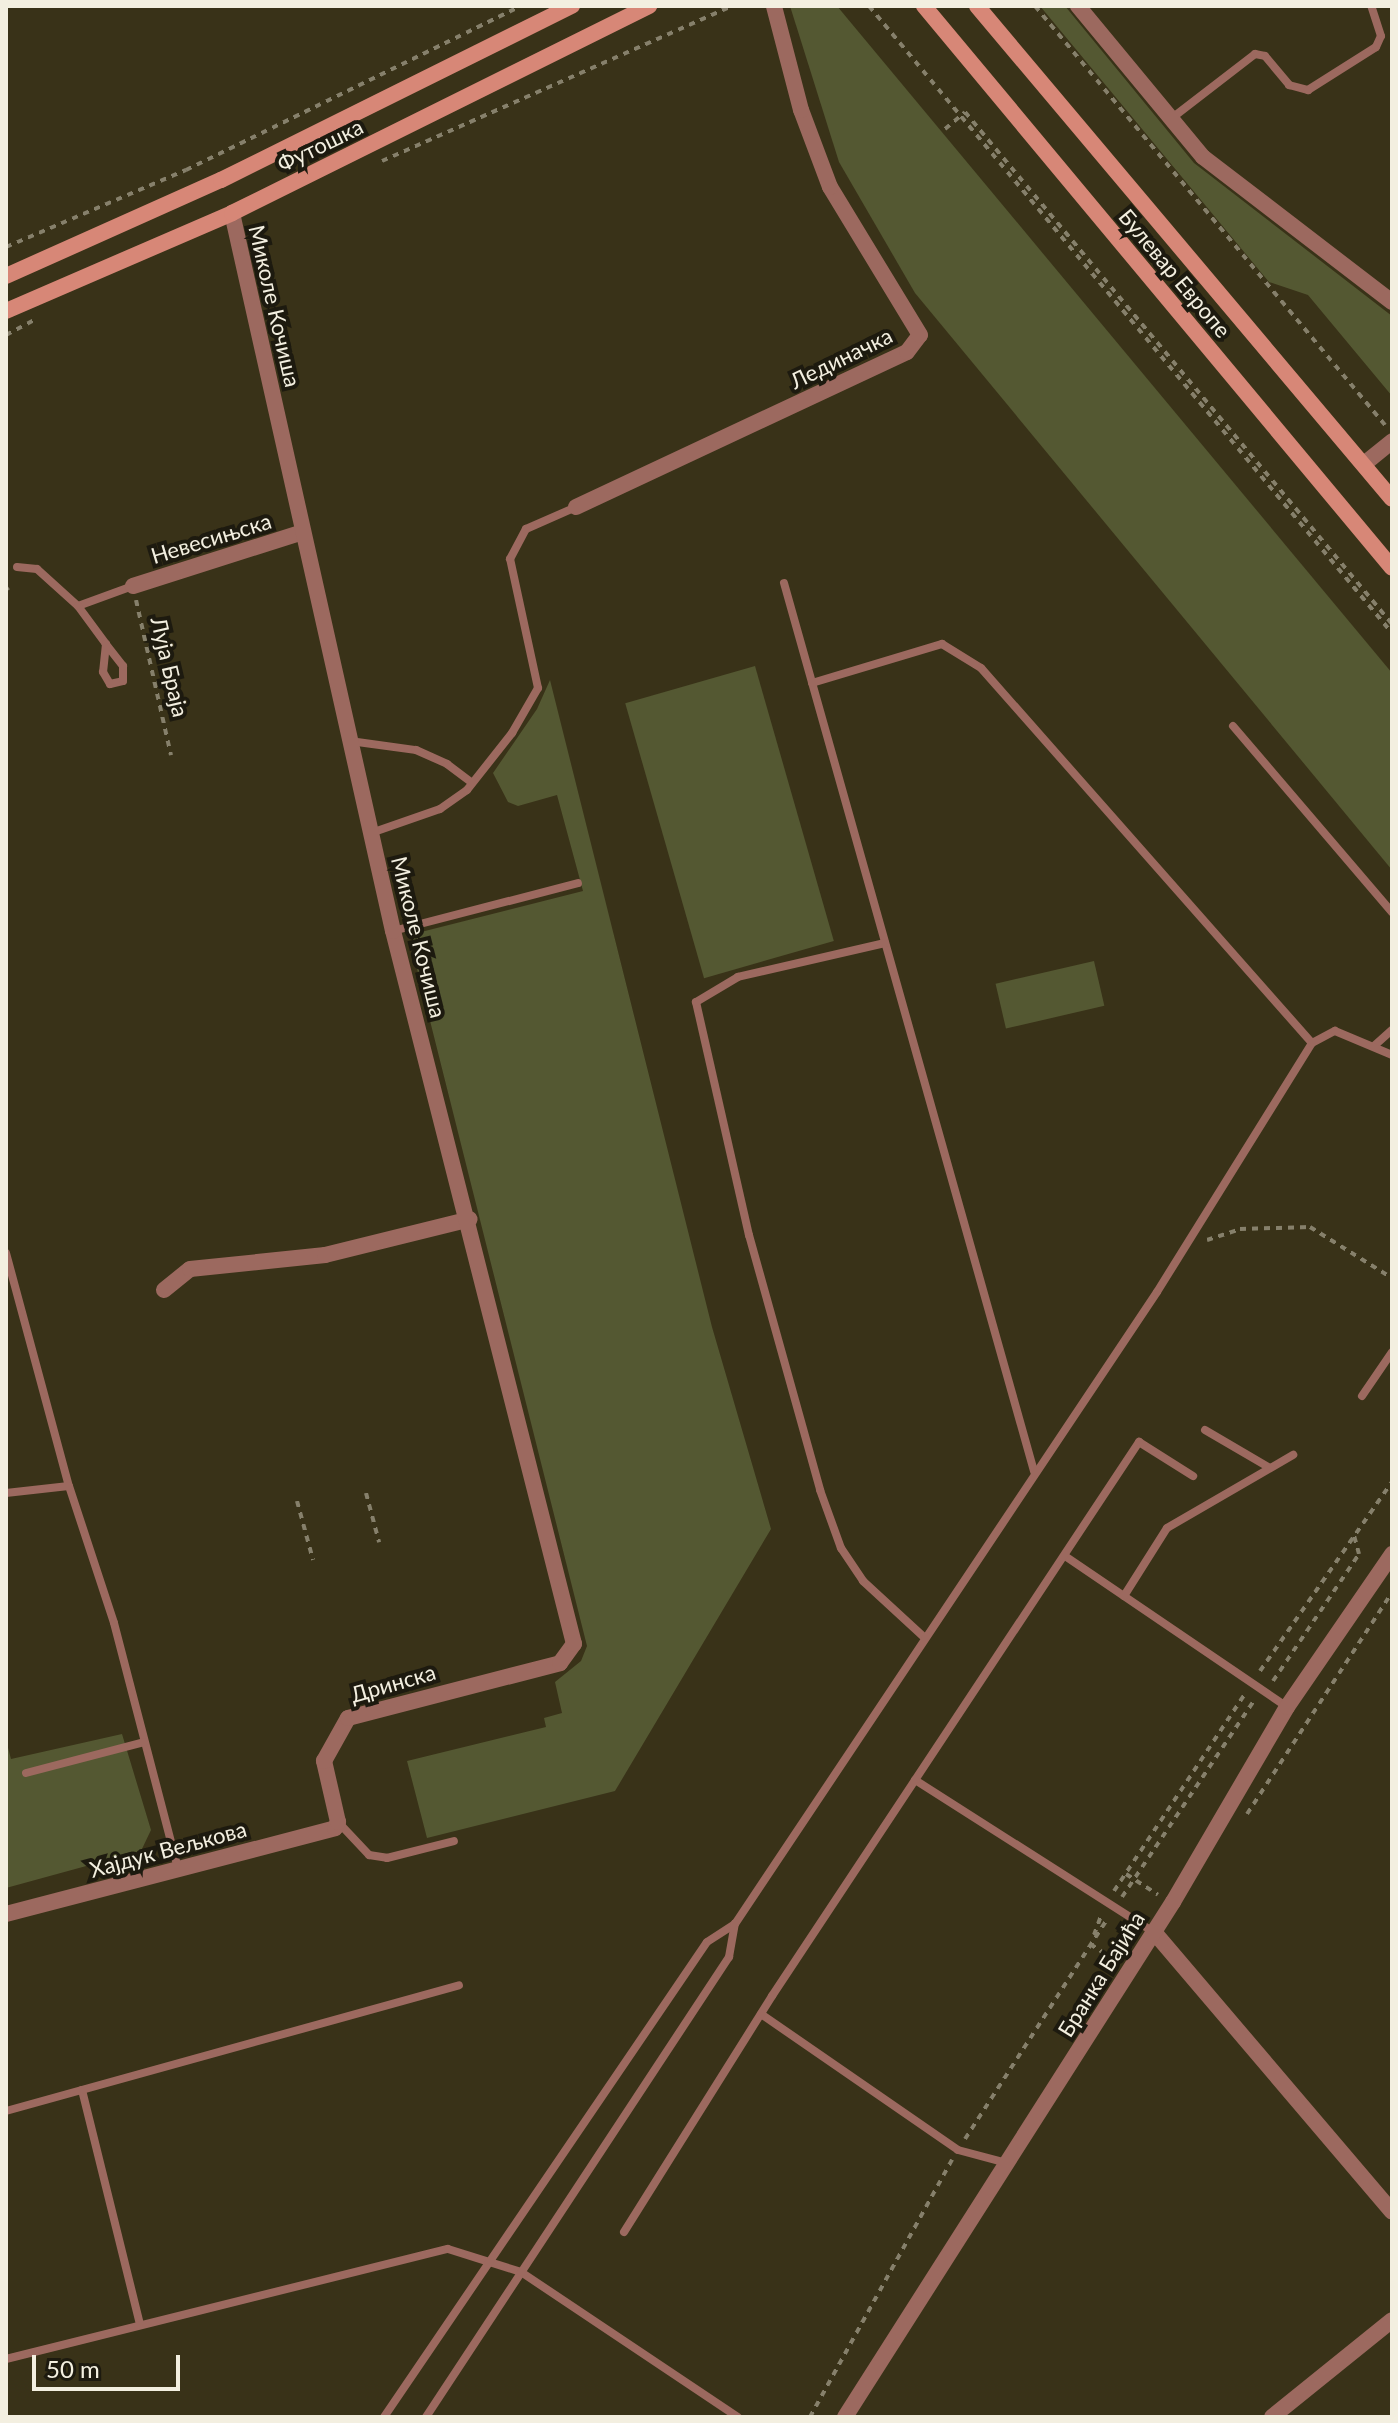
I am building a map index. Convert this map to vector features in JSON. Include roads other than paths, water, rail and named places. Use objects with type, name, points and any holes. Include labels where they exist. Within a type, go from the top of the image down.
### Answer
[{"type":"main road","name":"Футошка","points":[[6,276],[221,180],[542,12],[572,6]]},
{"type":"main road","name":"Футошка","points":[[6,311],[232,213],[649,6]]},
{"type":"main road","name":"Булевар Европе","points":[[924,6],[1392,568]]},
{"type":"main road","name":"Булевар Европе","points":[[977,6],[1392,499]]},
{"type":"street","name":"Лединачка","points":[[576,507],[907,352],[920,335],[830,187],[801,110],[774,6]]},
{"type":"street","points":[[1078,6],[1203,157],[1392,302]]},
{"type":"street","name":"Миколе Кочиша","points":[[232,213],[393,931],[470,1219],[573,1634],[573,1651],[560,1663]]},
{"type":"street","points":[[1364,464],[1392,441]]},
{"type":"street","name":"Невесињска","points":[[133,586],[303,532]]},
{"type":"street","points":[[164,1290],[190,1269],[325,1255],[470,1219]]},
{"type":"street","name":"Бранка Бајића","points":[[845,2417],[1154,1932],[1287,1707],[1392,1554]]},
{"type":"street","name":"Дринска","points":[[338,1822],[324,1761],[348,1718],[560,1663]]},
{"type":"street","name":"Хајдук Вељкова","points":[[6,1914],[335,1828],[338,1822]]},
{"type":"street","points":[[1154,1932],[1392,2212]]},
{"type":"street","points":[[1272,2417],[1392,2320]]},
{"type":"lane","points":[[1171,119],[1255,54],[1265,56],[1289,85],[1308,90],[1376,47],[1381,36],[1371,6]]},
{"type":"lane","points":[[370,833],[440,809],[472,783],[538,688],[510,559],[526,529],[576,507]]},
{"type":"lane","points":[[17,567],[37,569],[78,606],[106,644]]},
{"type":"lane","points":[[784,583],[1034,1471]]},
{"type":"lane","points":[[78,606],[133,586]]},
{"type":"lane","points":[[812,683],[942,644],[981,668],[1312,1043]]},
{"type":"lane","points":[[1233,726],[1392,912]]},
{"type":"lane","points":[[350,741],[416,750],[447,764],[472,783]]},
{"type":"lane","points":[[393,931],[578,883]]},
{"type":"lane","points":[[885,943],[738,977],[696,1002],[749,1235],[830,1519],[841,1548],[863,1581],[924,1637]]},
{"type":"lane","points":[[1374,1046],[1392,1030]]},
{"type":"lane","points":[[426,2417],[729,1957],[735,1924],[1185,1247],[1312,1043],[1335,1031],[1392,1055]]},
{"type":"lane","points":[[6,1253],[69,1486],[114,1623],[178,1869]]},
{"type":"lane","points":[[1362,1396],[1392,1352]]},
{"type":"lane","points":[[1205,1430],[1270,1468]]},
{"type":"lane","points":[[624,2232],[761,2014],[1139,1442],[1193,1476]]},
{"type":"lane","points":[[1124,1596],[1167,1528],[1293,1455]]},
{"type":"lane","points":[[6,1493],[69,1486]]},
{"type":"lane","points":[[1065,1556],[1287,1707]]},
{"type":"lane","points":[[26,1773],[144,1742]]},
{"type":"lane","points":[[915,1780],[1154,1932]]},
{"type":"lane","points":[[338,1822],[369,1855],[387,1858],[454,1841]]},
{"type":"lane","points":[[384,2417],[707,1942],[735,1924]]},
{"type":"lane","points":[[6,2111],[459,1985]]},
{"type":"lane","points":[[761,2014],[958,2150],[1007,2163]]},
{"type":"lane","points":[[82,2090],[140,2324]]},
{"type":"lane","points":[[6,2359],[448,2249],[521,2272],[738,2417]]}]
